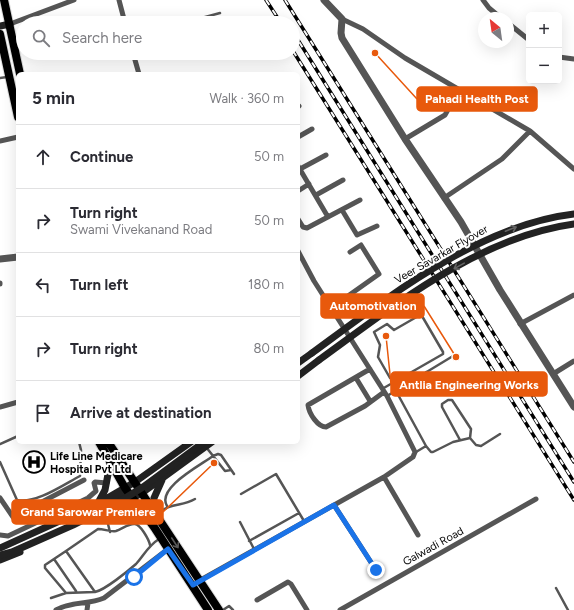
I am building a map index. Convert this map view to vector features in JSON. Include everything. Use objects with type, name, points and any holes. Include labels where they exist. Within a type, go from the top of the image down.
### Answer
[{"type":"main road","points":[[4,0],[16,54]]},
{"type":"main road","points":[[0,26],[10,24]]},
{"type":"main road","points":[[0,34],[16,107]]},
{"type":"main road","points":[[17,60],[20,72]]},
{"type":"main road","name":"Veer Savarkar Flyover","points":[[300,362],[385,299],[484,241],[529,223],[549,217],[574,214]]},
{"type":"main road","name":"Veer Savarkar Flyover","points":[[303,371],[400,302],[484,253],[553,227],[574,224]]},
{"type":"main road","points":[[110,444],[155,512],[196,583],[208,610]]},
{"type":"main road","points":[[0,548],[97,504],[135,482],[188,444]]},
{"type":"main road","points":[[0,554],[60,528],[122,496],[143,484],[195,444]]},
{"type":"main road","points":[[0,554],[12,552],[119,502],[206,444]]},
{"type":"main road","points":[[155,512],[154,498],[156,490],[162,480],[206,444]]},
{"type":"main road","points":[[100,445],[125,488],[168,549],[219,610]]},
{"type":"main road","points":[[97,504],[102,498],[110,464]]},
{"type":"main road","points":[[0,560],[38,544],[133,499],[174,470]]},
{"type":"main road","points":[[112,508],[131,510],[145,515]]},
{"type":"street","points":[[31,16],[74,0]]},
{"type":"street","points":[[119,0],[123,16]]},
{"type":"street","points":[[324,0],[342,20],[363,29],[405,58],[530,131],[574,169]]},
{"type":"street","points":[[483,0],[494,12]]},
{"type":"street","points":[[342,20],[342,38],[405,139],[461,222],[520,324],[574,407]]},
{"type":"street","points":[[10,24],[16,22]]},
{"type":"street","points":[[514,28],[526,38]]},
{"type":"street","points":[[562,57],[574,59]]},
{"type":"street","points":[[135,60],[138,72]]},
{"type":"street","points":[[405,139],[445,115],[459,90]]},
{"type":"street","points":[[300,136],[312,129]]},
{"type":"street","points":[[444,198],[502,159],[530,131]]},
{"type":"street","points":[[0,141],[16,137]]},
{"type":"street","points":[[300,168],[326,155]]},
{"type":"street","points":[[300,170],[328,217]]},
{"type":"street","points":[[316,195],[343,180]]},
{"type":"street","points":[[300,190],[309,184]]},
{"type":"street","points":[[300,222],[305,228],[360,200]]},
{"type":"street","points":[[342,210],[357,235],[376,226]]},
{"type":"street","points":[[331,308],[379,274],[361,246],[350,252]]},
{"type":"street","points":[[196,583],[384,477],[413,457],[415,452],[384,392],[331,308],[300,254]]},
{"type":"street","points":[[0,258],[16,258]]},
{"type":"street","points":[[520,324],[574,295]]},
{"type":"street","points":[[553,374],[574,361]]},
{"type":"street","points":[[370,370],[308,405],[308,408],[317,422],[322,427],[326,427],[365,406],[384,392]]},
{"type":"street","points":[[356,378],[370,401]]},
{"type":"street","points":[[0,406],[16,402]]},
{"type":"street","points":[[384,477],[418,535]]},
{"type":"street","points":[[0,498],[13,516],[84,480]]},
{"type":"street","points":[[0,535],[8,536],[88,498],[96,491],[95,482],[106,483]]},
{"type":"street","name":"Galwadi Road","points":[[340,610],[536,499]]},
{"type":"street","points":[[334,505],[376,570]]},
{"type":"street","points":[[33,507],[39,521]]},
{"type":"street","points":[[57,610],[67,604],[88,603],[104,598],[168,549]]},
{"type":"street","points":[[257,600],[288,582],[291,584],[307,610]]},
{"type":"street","points":[[87,610],[88,603]]},
{"type":"lane","points":[[209,16],[220,13]]},
{"type":"lane","points":[[0,78],[10,77]]},
{"type":"lane","points":[[384,392],[443,352],[420,315],[394,330],[387,324],[374,332],[380,345],[378,356],[390,378]]},
{"type":"lane","points":[[384,392],[396,391],[453,356]]},
{"type":"lane","points":[[426,372],[432,384]]},
{"type":"lane","points":[[396,391],[426,446],[433,452],[460,440],[470,438]]},
{"type":"lane","points":[[460,440],[442,406],[442,404],[448,400],[452,400],[471,429],[470,438],[476,445],[481,446],[500,434]]},
{"type":"lane","points":[[0,444],[16,437]]},
{"type":"lane","points":[[0,462],[17,500],[25,502],[80,476],[81,450],[80,444]]},
{"type":"lane","points":[[207,444],[213,456],[225,471],[231,470]]},
{"type":"lane","points":[[415,452],[426,446]]},
{"type":"lane","points":[[167,506],[165,501],[166,495],[171,486],[213,456],[218,454],[221,455],[234,474]]},
{"type":"lane","points":[[241,494],[276,474],[304,522]]},
{"type":"lane","points":[[155,512],[167,506],[190,502],[195,499]]},
{"type":"lane","points":[[105,512],[110,532]]},
{"type":"lane","points":[[250,541],[299,513]]},
{"type":"lane","points":[[240,522],[254,550]]},
{"type":"lane","points":[[66,593],[45,568],[45,565],[98,529],[110,532],[137,524],[147,536],[150,546]]},
{"type":"lane","points":[[51,598],[76,591],[95,592],[110,584],[136,564],[150,546],[161,538]]},
{"type":"lane","points":[[66,551],[95,592]]},
{"type":"lane","points":[[54,559],[76,591]]},
{"type":"lane","points":[[556,588],[568,610]]},
{"type":"lane","points":[[223,610],[229,606],[233,610]]},
{"type":"railway","points":[[266,0],[276,16]]},
{"type":"railway","points":[[285,0],[295,16]]},
{"type":"railway","points":[[300,24],[574,462]]},
{"type":"railway","points":[[300,43],[574,482]]},
{"type":"railway","points":[[299,60],[574,500]]},
{"type":"place","name":"Pahadi Health Post","points":[[375,53]]},
{"type":"place","name":"Antlia Engineering Works","points":[[386,336]]},
{"type":"place","name":"Automotivation","points":[[456,357]]},
{"type":"place","name":"Life Line Medicare Hospital Pvt Ltd","points":[[34,462]]},
{"type":"place","name":"Grand Sarowar Premiere","points":[[214,463]]},
{"type":"route","points":[[134,577],[168,549],[193,585],[334,505],[376,570]]}]
